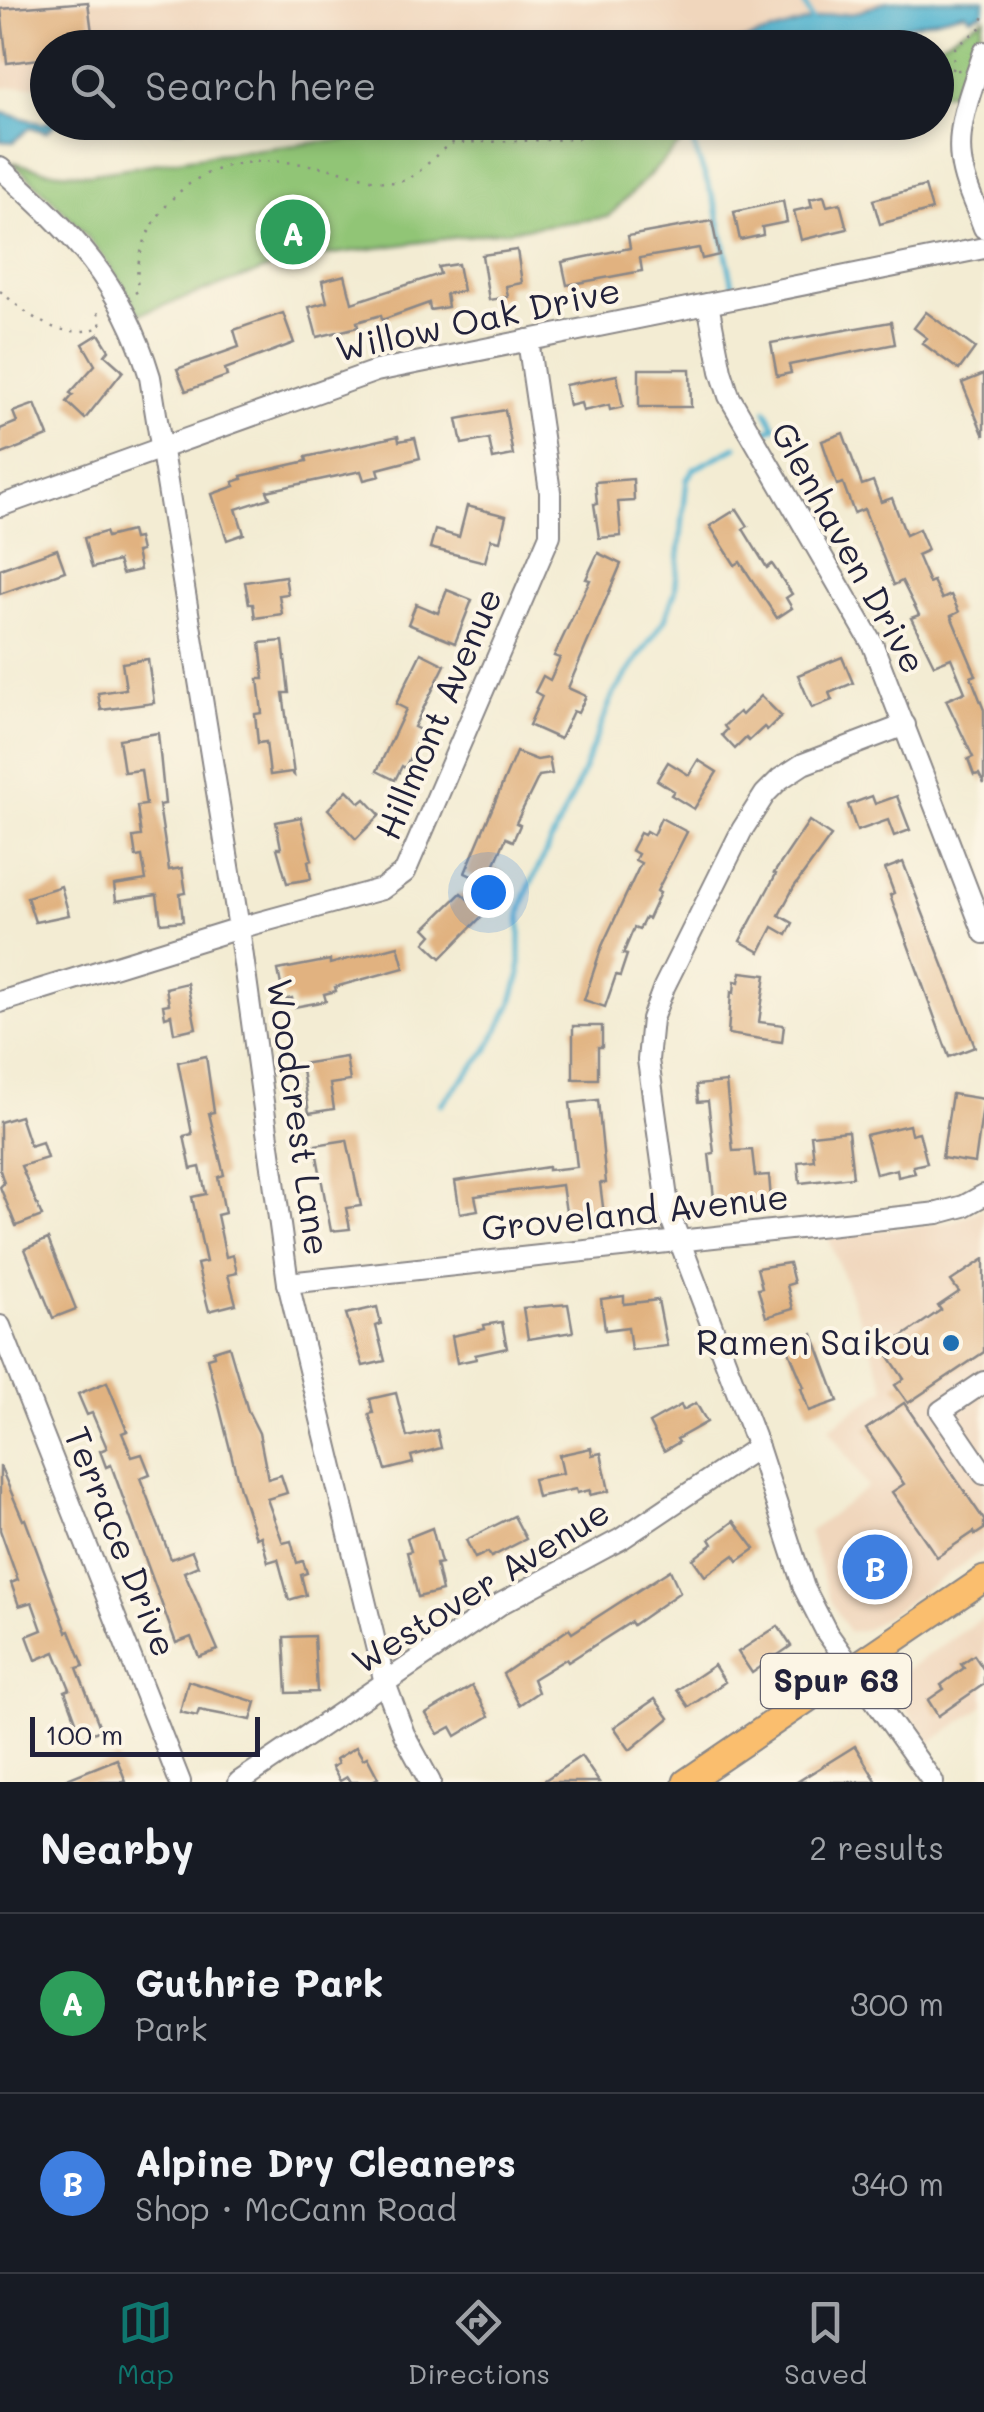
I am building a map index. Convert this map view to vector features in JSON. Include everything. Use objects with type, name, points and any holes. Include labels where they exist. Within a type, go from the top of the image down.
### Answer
[{"type":"main road","name":"Spur 63","points":[[686,1782],[984,1580]]},
{"type":"street","points":[[984,52],[965,112],[960,145],[964,176],[984,228]]},
{"type":"street","name":"Woodcrest Lane","points":[[0,168],[72,234],[103,274],[133,328],[146,362],[163,446],[239,928],[288,1283],[384,1683],[404,1734],[430,1782]]},
{"type":"street","name":"Willow Oak Drive","points":[[0,506],[360,375],[984,248]]},
{"type":"street","name":"Glenhaven Drive","points":[[708,304],[720,371],[732,404],[856,614],[906,725],[984,933]]},
{"type":"street","name":"Hillmont Avenue","points":[[0,1002],[239,928],[382,889],[398,880],[413,858],[550,535],[550,492],[528,340]]},
{"type":"street","points":[[906,725],[803,764],[769,789],[750,817],[669,974],[652,1019],[648,1060],[663,1184],[678,1241],[758,1447],[809,1600],[827,1633],[933,1782]]},
{"type":"street","name":"Groveland Avenue","points":[[288,1283],[943,1212],[984,1195]]},
{"type":"street","name":"Terrace Drive","points":[[0,1326],[180,1782]]},
{"type":"street","points":[[984,1382],[941,1411],[984,1474]]},
{"type":"street","name":"Westover Avenue","points":[[239,1782],[502,1603],[612,1544],[758,1447]]},
{"type":"path","points":[[954,55],[955,48],[980,28],[984,15]]},
{"type":"path","points":[[954,70],[968,71]]},
{"type":"path","points":[[130,297],[138,292],[138,263],[156,218],[171,200],[226,165],[264,160],[393,182],[404,181],[454,143],[526,140]]},
{"type":"path","points":[[0,292],[44,326],[60,332],[78,333],[101,327],[98,312],[108,308]]},
{"type":"shaded area","points":[[0,0],[954,0],[833,30],[30,30],[30,86],[0,88]]},
{"type":"shaded area","points":[[984,1208],[984,1550],[867,1629],[849,1632],[830,1600],[809,1532],[868,1487],[829,1428],[886,1388],[828,1237],[952,1222]]},
{"type":"shaded area","points":[[984,1617],[984,1706],[930,1743],[893,1691],[894,1678]]},
{"type":"green space","points":[[984,17],[962,90],[954,91],[954,35]]},
{"type":"green space","points":[[684,140],[608,217],[296,259],[139,314],[83,232],[12,162],[47,171],[88,174],[320,142]]},
{"type":"water","points":[[984,0],[983,12],[970,17],[965,12],[890,30],[778,30],[829,15],[855,13],[884,2]]},
{"type":"water","points":[[0,112],[30,120],[30,128],[13,142],[0,141]]},
{"type":"building","points":[[88,2],[92,30],[30,30],[30,60],[7,63],[1,9]]},
{"type":"building","points":[[925,186],[932,210],[880,224],[873,200]]},
{"type":"building","points":[[824,196],[827,206],[840,203],[847,229],[801,240],[794,211],[812,207],[810,199]]},
{"type":"building","points":[[783,201],[787,222],[762,227],[763,235],[740,240],[734,212]]},
{"type":"building","points":[[712,221],[719,255],[702,259],[699,248],[640,258],[642,271],[567,285],[562,262],[630,248],[628,236]]},
{"type":"building","points":[[517,250],[522,283],[506,286],[508,297],[489,300],[482,255]]},
{"type":"building","points":[[458,264],[463,291],[446,294],[448,307],[430,310],[429,303],[317,337],[309,307],[327,302],[322,281],[345,275],[352,303],[440,274],[438,267]]},
{"type":"building","points":[[926,312],[975,348],[959,370],[922,343],[927,338],[914,328]]},
{"type":"building","points":[[283,313],[294,343],[225,369],[227,376],[186,391],[177,369],[239,347],[234,330]]},
{"type":"building","points":[[891,322],[895,344],[789,365],[791,373],[777,376],[771,343]]},
{"type":"building","points":[[99,334],[109,350],[105,355],[123,371],[85,419],[67,402],[73,395],[70,393],[95,365],[83,344]]},
{"type":"building","points":[[639,369],[690,369],[691,407],[639,407]]},
{"type":"building","points":[[984,374],[984,436],[962,383]]},
{"type":"building","points":[[617,375],[623,407],[610,410],[609,405],[583,411],[581,403],[569,406],[565,385]]},
{"type":"building","points":[[35,404],[48,436],[0,455],[0,429],[17,422],[13,412]]},
{"type":"building","points":[[505,410],[513,455],[493,459],[489,439],[462,444],[457,419]]},
{"type":"building","points":[[843,433],[862,485],[873,481],[881,502],[892,498],[906,535],[919,529],[928,550],[917,555],[929,583],[933,581],[942,599],[951,595],[959,612],[951,616],[976,675],[971,677],[984,710],[984,784],[979,774],[974,775],[968,759],[973,757],[946,700],[965,692],[951,658],[934,665],[911,618],[919,615],[902,581],[894,585],[864,509],[854,513],[843,483],[837,485],[822,441]]},
{"type":"building","points":[[398,436],[399,441],[415,438],[420,458],[378,469],[380,476],[364,480],[361,471],[267,491],[270,498],[236,509],[244,534],[227,540],[212,494],[235,486],[233,482],[241,476]]},
{"type":"building","points":[[633,479],[634,501],[618,502],[621,536],[599,538],[595,482]]},
{"type":"building","points":[[467,506],[506,516],[500,541],[491,539],[485,562],[430,548],[435,530],[459,537]]},
{"type":"building","points":[[737,509],[748,526],[743,529],[767,568],[772,564],[792,594],[786,598],[792,608],[777,618],[740,562],[735,565],[710,526]]},
{"type":"building","points":[[131,531],[133,539],[138,538],[141,551],[136,552],[140,570],[122,574],[118,561],[92,568],[84,538]]},
{"type":"building","points":[[57,549],[65,571],[0,594],[0,569]]},
{"type":"building","points":[[598,553],[621,564],[568,688],[586,696],[578,713],[573,711],[560,739],[529,725],[542,696],[535,692],[543,676],[550,680],[560,658],[554,656],[590,580],[586,579]]},
{"type":"building","points":[[285,576],[288,594],[279,595],[282,614],[255,618],[245,582]]},
{"type":"building","points":[[447,590],[472,600],[455,643],[408,624],[416,604],[438,613]]},
{"type":"building","points":[[283,641],[289,693],[283,693],[294,775],[270,775],[266,742],[258,743],[255,714],[262,713],[258,679],[264,679],[260,643]]},
{"type":"building","points":[[421,653],[445,665],[414,727],[422,731],[395,780],[377,771],[406,709],[396,704]]},
{"type":"building","points":[[842,657],[853,683],[829,693],[832,700],[812,708],[798,675]]},
{"type":"building","points":[[148,659],[154,703],[101,710],[98,693],[126,689],[122,663]]},
{"type":"building","points":[[761,696],[781,716],[767,730],[764,727],[735,749],[722,735],[727,730],[724,726]]},
{"type":"building","points":[[158,733],[165,804],[159,805],[169,870],[182,868],[186,893],[180,894],[183,921],[161,923],[157,895],[116,901],[114,885],[146,880],[142,856],[136,857],[133,837],[141,836],[137,806],[146,805],[141,770],[124,772],[119,739]]},
{"type":"building","points":[[516,752],[537,760],[549,758],[552,774],[539,776],[516,823],[520,825],[513,841],[506,838],[493,868],[504,873],[497,888],[465,873]]},
{"type":"building","points":[[698,760],[717,772],[694,809],[671,795],[674,791],[657,780],[668,762],[689,775]]},
{"type":"building","points":[[347,790],[360,803],[365,799],[380,815],[356,839],[328,809]]},
{"type":"building","points":[[872,796],[875,804],[897,796],[910,830],[894,836],[888,820],[857,831],[848,805]]},
{"type":"building","points":[[301,817],[312,860],[308,861],[311,879],[287,883],[277,848],[281,848],[276,822]]},
{"type":"building","points":[[661,818],[687,832],[657,891],[660,893],[648,919],[639,930],[634,928],[623,954],[627,955],[620,976],[616,975],[605,1007],[584,1000],[602,946],[641,863],[635,860],[638,854],[631,850],[640,833],[653,835]]},
{"type":"building","points":[[809,821],[831,836],[779,915],[793,923],[787,935],[773,927],[760,952],[740,941],[774,873]]},
{"type":"building","points":[[903,862],[975,1047],[949,1057],[890,895],[894,893],[885,869]]},
{"type":"building","points":[[61,886],[69,915],[35,922],[27,897]]},
{"type":"building","points":[[461,893],[484,914],[441,958],[425,943],[432,935],[425,928]]},
{"type":"building","points":[[398,946],[404,968],[335,987],[336,991],[324,994],[326,1001],[294,1007],[292,998],[284,1000],[278,970],[330,960],[330,964]]},
{"type":"building","points":[[741,972],[766,975],[759,1022],[784,1025],[782,1042],[728,1034],[731,992],[734,993]]},
{"type":"building","points":[[187,983],[196,1028],[174,1033],[171,1015],[165,1017],[163,1005],[169,1004],[166,988]]},
{"type":"building","points":[[573,1026],[602,1026],[598,1079],[573,1079]]},
{"type":"building","points":[[206,1056],[214,1112],[209,1113],[224,1175],[218,1177],[225,1213],[217,1215],[226,1257],[233,1255],[237,1273],[228,1275],[236,1304],[209,1311],[197,1264],[206,1262],[192,1197],[206,1194],[200,1167],[191,1169],[184,1136],[192,1134],[178,1062]]},
{"type":"building","points":[[346,1057],[350,1081],[330,1084],[334,1109],[309,1113],[301,1064]]},
{"type":"building","points":[[726,1082],[733,1151],[752,1150],[755,1176],[769,1175],[771,1200],[722,1205],[721,1197],[714,1198],[708,1101],[698,1102],[696,1085]]},
{"type":"building","points":[[952,1094],[984,1099],[975,1163],[942,1158]]},
{"type":"building","points":[[598,1100],[606,1183],[600,1183],[604,1215],[567,1219],[562,1185],[475,1196],[478,1210],[460,1213],[455,1181],[548,1167],[577,1167],[570,1103]]},
{"type":"building","points":[[20,1116],[30,1146],[42,1142],[47,1158],[21,1166],[42,1216],[16,1226],[0,1187],[4,1183],[0,1170],[0,1122]]},
{"type":"building","points":[[909,1125],[911,1134],[919,1132],[927,1163],[913,1166],[915,1173],[898,1177],[897,1169],[876,1174],[866,1135]]},
{"type":"building","points":[[848,1131],[853,1177],[800,1183],[798,1162],[814,1160],[811,1135]]},
{"type":"building","points":[[347,1140],[361,1206],[346,1208],[350,1229],[331,1231],[315,1145]]},
{"type":"building","points":[[48,1239],[76,1309],[53,1318],[25,1249]]},
{"type":"building","points":[[984,1259],[984,1352],[908,1403],[895,1385],[904,1379],[884,1349],[941,1310],[938,1306],[959,1292],[951,1281]]},
{"type":"building","points":[[789,1263],[794,1283],[787,1285],[793,1309],[766,1317],[757,1268]]},
{"type":"building","points":[[624,1296],[624,1304],[658,1300],[667,1346],[631,1350],[628,1327],[605,1330],[601,1299]]},
{"type":"building","points":[[568,1304],[573,1332],[528,1339],[523,1308]]},
{"type":"building","points":[[377,1307],[381,1324],[376,1326],[385,1361],[363,1366],[346,1314]]},
{"type":"building","points":[[502,1322],[507,1348],[457,1363],[452,1336]]},
{"type":"building","points":[[813,1334],[838,1401],[809,1411],[801,1388],[804,1387],[786,1344]]},
{"type":"building","points":[[229,1346],[248,1411],[259,1433],[268,1479],[281,1475],[287,1493],[267,1499],[283,1543],[291,1541],[297,1563],[303,1561],[307,1573],[301,1575],[306,1595],[289,1600],[278,1559],[268,1562],[261,1536],[256,1538],[207,1358],[214,1356],[213,1351]]},
{"type":"building","points":[[107,1382],[127,1431],[122,1433],[132,1457],[142,1454],[150,1474],[140,1478],[171,1559],[192,1551],[198,1566],[184,1572],[218,1650],[199,1657],[191,1637],[176,1643],[111,1465],[106,1467],[100,1451],[107,1448],[92,1413],[87,1415],[78,1394]]},
{"type":"building","points":[[396,1393],[407,1437],[437,1430],[441,1448],[411,1456],[413,1463],[386,1470],[369,1414],[373,1413],[370,1399]]},
{"type":"building","points":[[696,1403],[707,1422],[664,1451],[649,1423],[681,1405],[683,1410]]},
{"type":"building","points":[[904,1403],[984,1520],[984,1529],[937,1557],[892,1492],[904,1484],[866,1429]]},
{"type":"building","points":[[591,1448],[592,1455],[601,1453],[609,1491],[590,1495],[590,1490],[577,1493],[576,1489],[537,1497],[533,1479],[563,1473],[559,1455]]},
{"type":"building","points":[[0,1466],[84,1666],[77,1668],[101,1730],[82,1737],[65,1691],[70,1689],[55,1652],[36,1660],[27,1636],[42,1630],[32,1602],[19,1606],[11,1583],[18,1580],[0,1530]]},
{"type":"building","points":[[514,1516],[526,1539],[491,1557],[488,1552],[475,1558],[466,1540]]},
{"type":"building","points":[[734,1521],[755,1549],[738,1561],[734,1555],[705,1576],[693,1559],[713,1544],[710,1539]]},
{"type":"building","points":[[432,1528],[441,1563],[436,1564],[442,1591],[418,1597],[407,1538]]},
{"type":"building","points":[[883,1550],[894,1566],[867,1584],[856,1568]]},
{"type":"building","points":[[670,1570],[680,1592],[633,1625],[631,1622],[533,1679],[538,1692],[519,1705],[503,1674],[569,1629],[572,1633]]},
{"type":"building","points":[[778,1626],[791,1646],[752,1673],[738,1652]]},
{"type":"building","points":[[314,1636],[317,1692],[287,1693],[284,1637]]},
{"type":"building","points":[[974,1655],[984,1670],[984,1684],[938,1716],[928,1700],[944,1689],[941,1685]]},
{"type":"building","points":[[714,1665],[725,1682],[689,1707],[677,1690]]},
{"type":"building","points":[[188,1681],[256,1702],[251,1720],[199,1710],[197,1716],[180,1712]]},
{"type":"building","points":[[472,1686],[489,1716],[456,1736],[451,1727],[438,1734],[426,1714]]},
{"type":"building","points":[[655,1699],[669,1718],[630,1750],[614,1727]]},
{"type":"building","points":[[855,1746],[877,1782],[797,1782]]},
{"type":"building","points":[[356,1747],[363,1759],[367,1757],[378,1778],[350,1782],[347,1777],[340,1781],[332,1767],[338,1764],[336,1759]]},
{"type":"building","points":[[581,1756],[599,1782],[542,1782]]},
{"type":"building","points":[[117,1759],[126,1782],[62,1782],[62,1781]]},
{"type":"waterway","points":[[803,0],[814,25]]},
{"type":"waterway","points":[[692,140],[716,206],[733,285]]},
{"type":"waterway","points":[[766,410],[775,427],[767,431]]},
{"type":"waterway","points":[[441,1104],[487,1051],[511,1005],[520,975],[520,916],[526,894],[578,784],[613,695],[665,619],[675,592],[687,479],[694,469],[736,447]]},
{"type":"place","name":"Guthrie Park","points":[[293,232]]},
{"type":"place","name":"Ramen Saikou","points":[[951,1343]]},
{"type":"place","name":"Alpine Dry Cleaners","points":[[875,1567]]}]
